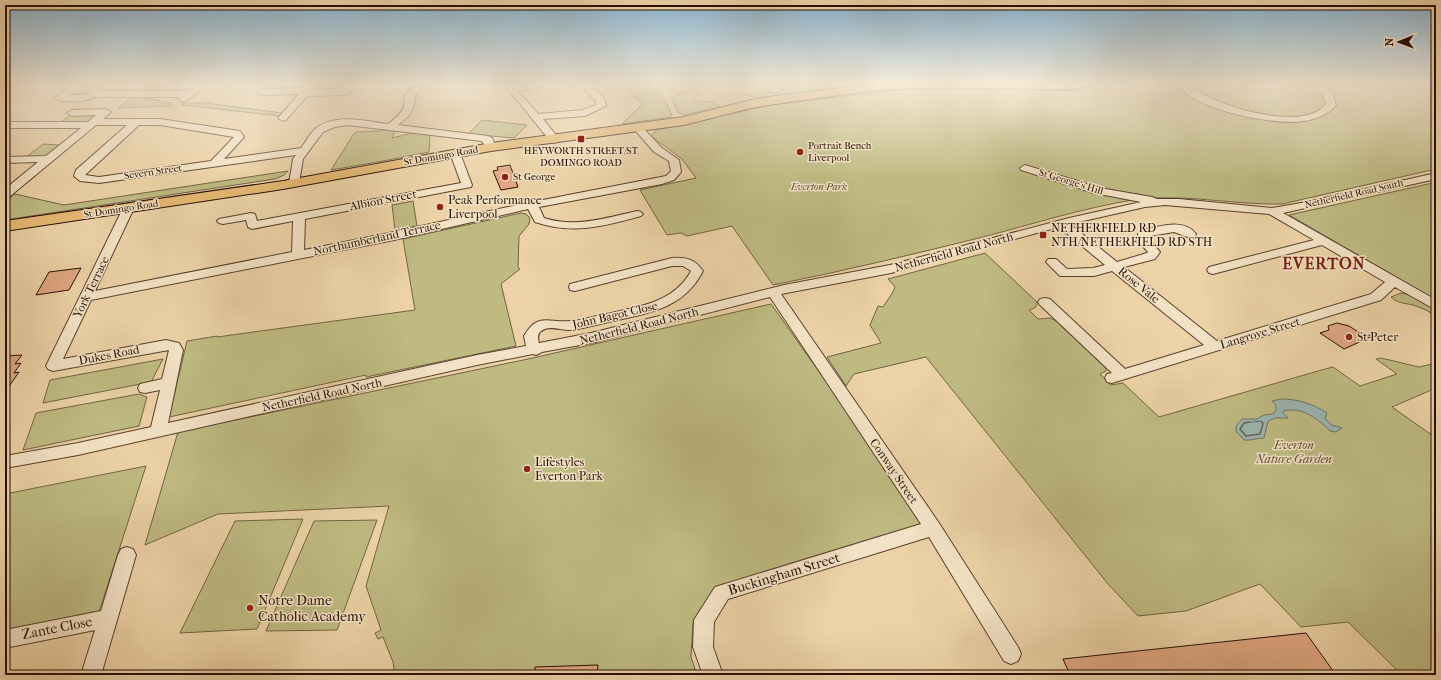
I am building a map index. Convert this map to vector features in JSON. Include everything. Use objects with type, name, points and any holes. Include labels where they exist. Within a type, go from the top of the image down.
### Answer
[{"type":"main road","name":"St Domingo Road","points":[[5,226],[294,183],[491,147],[555,140],[638,128],[684,121],[705,116]]},
{"type":"street","points":[[5,195],[101,116]]},
{"type":"street","points":[[391,126],[403,116]]},
{"type":"street","points":[[536,117],[548,116]]},
{"type":"street","points":[[1258,116],[1291,118],[1311,116]]},
{"type":"street","points":[[536,117],[555,140]]},
{"type":"street","points":[[5,125],[160,122],[237,133],[239,137],[215,163]]},
{"type":"street","points":[[294,183],[298,159],[320,130],[333,124],[347,122],[391,126],[484,138],[488,140],[491,147]]},
{"type":"street","name":"Severn Street","points":[[135,123],[80,172],[79,176],[84,179],[98,180],[304,151]]},
{"type":"street","name":"Northumberland Terrace","points":[[86,296],[394,236],[532,205],[644,185],[670,178],[676,172],[674,160],[658,150],[638,128]]},
{"type":"street","name":"Albion Street","points":[[223,221],[251,216],[252,225],[467,185],[455,153]]},
{"type":"street","points":[[5,160],[48,159]]},
{"type":"street","name":"St George's Hill","points":[[1025,168],[1098,191],[1165,202]]},
{"type":"street","name":"Netherfield Road South","points":[[1272,211],[1303,206],[1436,176]]},
{"type":"street","name":"Netherfield Road North","points":[[5,462],[158,431],[478,360],[536,350],[591,338],[772,292],[891,269],[1073,220],[1165,202],[1272,211]]},
{"type":"street","points":[[532,205],[538,220],[550,225],[608,225],[637,214]]},
{"type":"street","name":"York Terrace","points":[[53,366],[128,208]]},
{"type":"street","points":[[1272,211],[1436,306]]},
{"type":"street","points":[[298,255],[299,216]]},
{"type":"street","name":"Rose Vale","points":[[1062,224],[1215,347]]},
{"type":"street","points":[[1052,262],[1064,273],[1094,272],[1151,256],[1154,252],[1144,241],[1144,234],[1177,228],[1184,229],[1190,234]]},
{"type":"street","points":[[1213,270],[1325,241]]},
{"type":"street","name":"John Bagot Close","points":[[536,350],[532,343],[531,336],[535,329],[543,325],[552,324],[569,326],[653,308],[665,303],[679,292],[695,276],[697,271],[694,266],[688,263],[682,261],[672,262],[575,287]]},
{"type":"street","name":"Langrove Street","points":[[1045,308],[1117,376],[1376,297],[1393,282]]},
{"type":"street","name":"Conway Street","points":[[772,292],[933,528],[1011,654]]},
{"type":"street","name":"Dukes Road","points":[[53,366],[166,345],[174,346],[176,350],[168,383]]},
{"type":"street","points":[[145,388],[168,383],[158,431]]},
{"type":"street","name":"Buckingham Street","points":[[713,675],[703,647],[704,620],[722,593],[933,528]]},
{"type":"street","points":[[91,675],[127,555]]},
{"type":"street","name":"Zante Close","points":[[5,639],[108,618]]},
{"type":"green space","points":[[69,116],[93,117],[86,122],[60,123]]},
{"type":"green space","points":[[630,116],[672,116],[671,117],[622,124]]},
{"type":"green space","name":"Everton Park","points":[[722,116],[1436,116],[1436,169],[1282,204],[1245,203],[1189,198],[1152,198],[1114,203],[905,256],[773,285],[732,226],[687,236],[681,233],[667,235],[640,190],[696,178],[682,159],[651,136],[656,130]]},
{"type":"green space","points":[[482,120],[527,125],[514,138],[468,134]]},
{"type":"green space","points":[[383,130],[395,131],[392,138],[414,133],[430,135],[429,152],[331,170],[355,132]]},
{"type":"green space","points":[[43,144],[60,145],[44,157],[25,158]]},
{"type":"green space","points":[[288,171],[284,175],[275,179],[5,220],[5,202],[15,194],[64,205]]},
{"type":"green space","points":[[1436,183],[1436,300],[1289,215],[1428,184]]},
{"type":"green space","points":[[413,201],[417,226],[395,230],[392,205]]},
{"type":"green space","points":[[521,213],[526,214],[530,218],[529,224],[519,236],[518,267],[520,269],[501,284],[516,346],[366,377],[366,375],[169,417],[187,341],[415,310],[403,239]]},
{"type":"green space","name":"Everton Nature Garden","points":[[985,253],[1037,302],[1035,308],[1029,310],[1038,319],[1050,318],[1056,321],[1106,368],[1106,371],[1100,374],[1111,385],[1123,383],[1159,417],[1333,367],[1360,386],[1397,374],[1376,359],[1381,358],[1419,367],[1436,364],[1436,388],[1392,407],[1436,438],[1436,675],[1402,675],[1348,622],[1301,627],[1260,584],[1186,611],[1138,616],[1108,584],[926,357],[854,374],[846,386],[827,357],[881,343],[870,325],[878,306],[883,307],[895,287],[888,279]]},
{"type":"green space","points":[[1401,293],[1410,295],[1436,310],[1436,317],[1424,309],[1399,302],[1391,297]]},
{"type":"green space","name":"Lifestyles Everton Park","points":[[771,304],[929,526],[718,592],[693,622],[691,657],[697,675],[395,675],[393,662],[383,637],[378,639],[375,633],[381,630],[366,586],[389,506],[218,514],[145,545],[178,432],[528,359]]},
{"type":"green space","points":[[163,359],[151,382],[43,403],[50,380]]},
{"type":"green space","points":[[139,394],[147,397],[139,426],[23,450],[36,413]]},
{"type":"green space","points":[[146,466],[99,612],[5,633],[5,494]]},
{"type":"green space","points":[[303,519],[257,629],[180,633],[235,521]]},
{"type":"green space","points":[[377,520],[337,630],[266,631],[314,521]]},
{"type":"water","points":[[1281,399],[1299,401],[1316,407],[1327,413],[1325,418],[1331,425],[1342,428],[1336,432],[1330,431],[1315,418],[1297,410],[1290,410],[1284,411],[1283,413],[1288,418],[1275,418],[1268,421],[1264,438],[1244,440],[1236,431],[1236,426],[1242,419],[1257,419],[1264,415],[1273,414],[1276,407],[1272,401]]},
{"type":"building","name":"St George","points":[[510,165],[518,187],[501,190],[493,171],[498,170],[497,167]]},
{"type":"building","points":[[81,268],[69,290],[36,295],[49,272]]},
{"type":"building","name":"St Peter","points":[[1337,323],[1349,326],[1360,333],[1373,336],[1344,349],[1320,333],[1329,330],[1328,326]]},
{"type":"building","points":[[22,355],[15,364],[21,363],[14,373],[19,372],[5,392],[5,356]]},
{"type":"building","points":[[1306,633],[1336,675],[1070,675],[1063,659]]},
{"type":"building","points":[[598,665],[597,675],[535,675],[535,667]]},
{"type":"place","name":"HEYWORTH STREET/ST DOMINGO ROAD","points":[[581,139]]},
{"type":"place","name":"Portrait Bench Liverpool","points":[[800,152]]},
{"type":"place","name":"St George","points":[[505,177]]},
{"type":"place","name":"Peak Performance Liverpool","points":[[440,207]]},
{"type":"place","name":"NETHERFIELD RD NTH/NETHERFIELD RD STH","points":[[1043,235]]},
{"type":"place","name":"St Peter","points":[[1349,337]]},
{"type":"place","name":"Lifestyles Everton Park","points":[[527,469]]},
{"type":"place","name":"Notre Dame Catholic Academy","points":[[250,608]]},
{"type":"district","name":"EVERTON","points":[[1324,263]]}]
